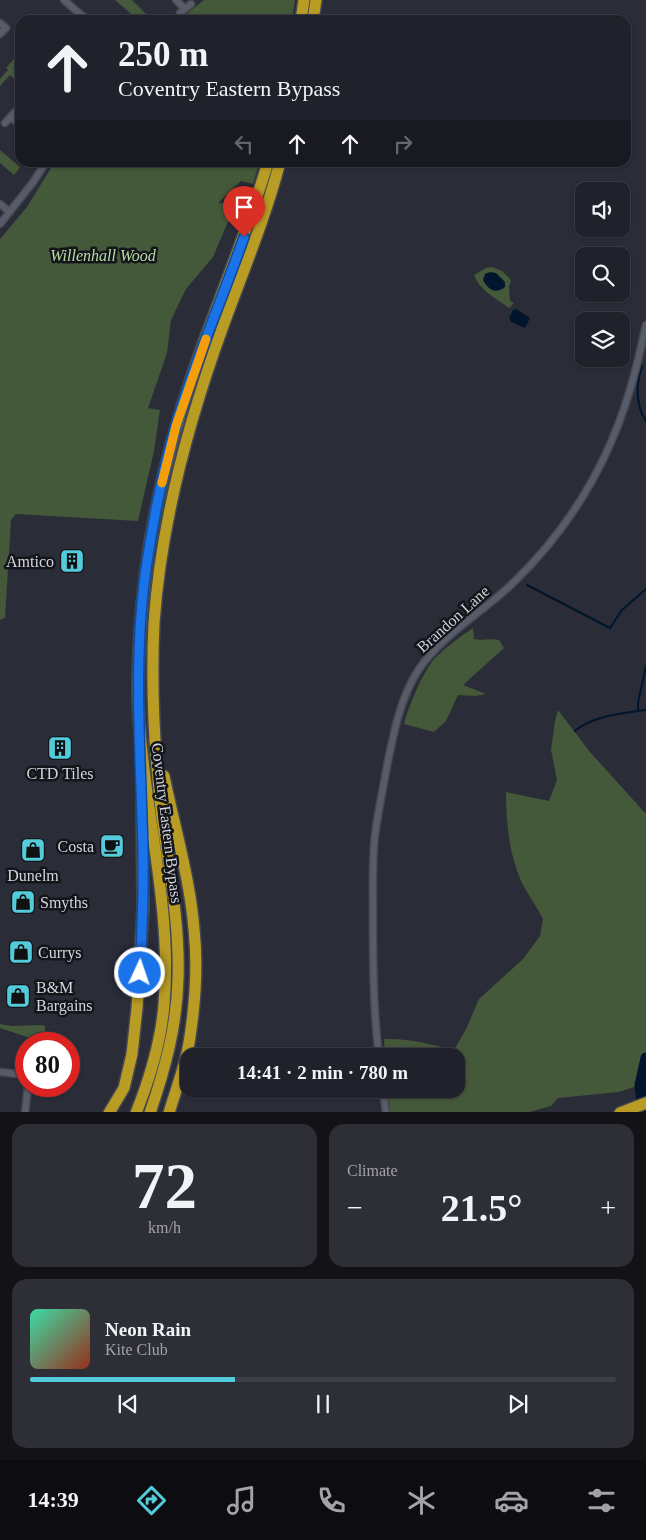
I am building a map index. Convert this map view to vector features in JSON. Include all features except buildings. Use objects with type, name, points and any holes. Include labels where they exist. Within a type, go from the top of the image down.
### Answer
[{"type":"highway","points":[[302,15],[304,0]]},
{"type":"highway","points":[[314,15],[316,0]]},
{"type":"highway","name":"Coventry Eastern Bypass","points":[[136,1112],[146,1088],[158,1044],[164,1004],[166,960],[140,731],[138,686],[140,632],[147,563],[160,490],[176,426],[191,379],[257,200],[267,167]]},
{"type":"highway","name":"Coventry Eastern Bypass","points":[[150,1112],[164,1074],[171,1041],[178,981],[176,921],[161,807],[152,702],[155,621],[162,552],[179,467],[199,398],[222,329],[245,271],[278,167]]},
{"type":"highway","points":[[154,728],[188,887],[194,928],[196,961],[194,1006],[189,1043],[169,1112]]},
{"type":"highway","points":[[109,1112],[124,1088],[132,1054],[137,1008],[142,934],[143,854],[140,731]]},
{"type":"highway","points":[[620,1112],[646,1103]]},
{"type":"highway","points":[[641,1112],[646,1112]]},
{"type":"street","points":[[64,0],[81,15]]},
{"type":"street","points":[[176,0],[182,11],[191,4]]},
{"type":"street","points":[[0,23],[6,28],[0,34]]},
{"type":"street","points":[[6,122],[15,112]]},
{"type":"street","points":[[11,117],[15,121]]},
{"type":"street","points":[[0,224],[43,167]]},
{"type":"street","points":[[0,204],[10,212]]},
{"type":"street","name":"Brandon Lane","points":[[378,1048],[373,971],[373,860],[381,798],[402,704],[420,668],[433,653],[506,590],[534,563],[575,511],[596,473],[620,419],[630,392],[646,325]]},
{"type":"street","points":[[0,1072],[15,1074]]},
{"type":"street","points":[[25,1112],[27,1097]]},
{"type":"street","points":[[384,1098],[386,1112]]},
{"type":"green space","points":[[115,0],[132,0],[147,15],[132,15]]},
{"type":"green space","points":[[204,0],[295,0],[293,15],[185,15]]},
{"type":"green space","points":[[15,58],[15,80],[10,75],[0,86],[0,79],[8,70],[6,68]]},
{"type":"green space","points":[[0,150],[15,163],[15,167],[20,167],[14,175],[0,163]]},
{"type":"green space","name":"Willenhall Wood","points":[[52,167],[258,167],[253,184],[241,181],[218,203],[236,203],[213,257],[186,289],[171,320],[167,353],[148,408],[160,410],[154,451],[138,521],[16,514],[11,520],[5,618],[0,620],[0,239],[27,207]]},
{"type":"green space","points":[[492,267],[502,271],[511,280],[509,287],[510,301],[514,303],[509,308],[484,290],[474,275],[486,268]]},
{"type":"green space","points":[[473,628],[474,639],[499,640],[504,648],[463,685],[486,694],[475,696],[458,695],[446,721],[434,732],[404,724],[409,707],[431,663],[458,638]]},
{"type":"green space","points":[[558,710],[590,752],[646,814],[646,1083],[619,1092],[558,1098],[551,1106],[530,1112],[390,1112],[389,1098],[465,1098],[465,1048],[455,1048],[479,999],[523,959],[540,936],[543,919],[522,883],[511,850],[506,792],[549,801],[557,780],[551,750]]},
{"type":"green space","points":[[0,1024],[12,1026],[41,1025],[45,1026],[45,1032],[15,1033],[0,1028]]},
{"type":"green space","points":[[384,1039],[411,1040],[445,1048],[385,1048]]},
{"type":"water","points":[[490,272],[496,273],[505,282],[505,287],[495,291],[487,286],[483,280],[485,274]]},
{"type":"water","points":[[516,309],[530,318],[525,328],[511,322],[509,318],[513,310]]},
{"type":"waterway","points":[[642,366],[638,401],[646,421]]},
{"type":"waterway","points":[[527,585],[610,628],[622,610],[646,589]]},
{"type":"waterway","points":[[638,710],[646,666]]},
{"type":"waterway","points":[[575,731],[599,719],[646,710]]},
{"type":"waterway","points":[[643,1112],[640,1085],[646,1058]]},
{"type":"slow traffic","points":[[162,483],[176,426],[194,369],[206,339]]},
{"type":"place","name":"Amtico","points":[[72,561]]},
{"type":"place","name":"CTD Tiles","points":[[60,748]]},
{"type":"place","name":"Costa","points":[[112,846]]},
{"type":"place","name":"Dunelm","points":[[33,850]]},
{"type":"place","name":"Smyths","points":[[23,902]]},
{"type":"place","name":"Currys","points":[[21,952]]},
{"type":"place","name":"B&M Bargains","points":[[18,996]]},
{"type":"route","points":[[140,973],[143,854],[138,686],[140,632],[147,563],[160,490],[176,426],[194,369],[244,237]]}]
